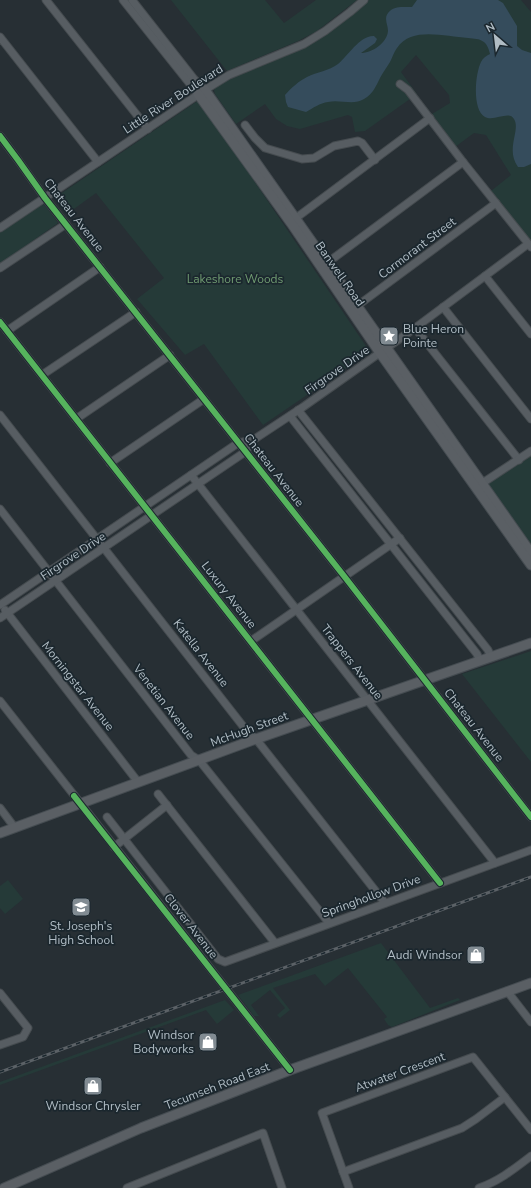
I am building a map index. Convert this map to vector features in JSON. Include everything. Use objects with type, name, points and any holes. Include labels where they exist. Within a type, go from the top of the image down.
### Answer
[{"type":"main road","name":"Banwell Road","points":[[202,92],[383,351],[479,485],[531,553]]},
{"type":"main road","name":"Banwell Road","points":[[479,485],[531,565]]},
{"type":"main road","name":"McHugh Street","points":[[0,833],[256,739],[531,643]]},
{"type":"main road","name":"Tecumseh Road East","points":[[4,1188],[141,1128],[290,1070],[531,982]]},
{"type":"street","points":[[46,0],[148,129]]},
{"type":"street","name":"Banwell Road","points":[[124,0],[194,79],[202,92]]},
{"type":"street","name":"Banwell Road","points":[[132,0],[152,31]]},
{"type":"street","name":"Little River Boulevard","points":[[0,228],[202,92],[230,75],[304,44],[325,31],[364,0]]},
{"type":"street","points":[[0,37],[98,162]]},
{"type":"street","points":[[400,84],[408,90],[463,162],[530,245]]},
{"type":"street","points":[[293,221],[430,118]]},
{"type":"street","points":[[245,125],[265,148],[302,159],[314,158],[334,146],[358,141],[362,143],[375,160]]},
{"type":"street","name":"Chateau Avenue","points":[[0,136],[45,198],[344,576],[531,817]]},
{"type":"street","points":[[324,265],[463,162]]},
{"type":"street","name":"Cormorant Street","points":[[354,308],[496,203]]},
{"type":"street","points":[[0,268],[66,224]]},
{"type":"street","name":"Firgrove Drive","points":[[0,604],[238,443],[253,440],[290,416],[530,245]]},
{"type":"street","points":[[7,331],[100,267]]},
{"type":"street","points":[[485,276],[531,334]]},
{"type":"street","points":[[443,307],[531,419]]},
{"type":"street","points":[[42,375],[136,312]]},
{"type":"street","name":"Luxury Avenue","points":[[0,322],[440,883]]},
{"type":"street","points":[[415,328],[519,460]]},
{"type":"street","points":[[76,419],[170,355]]},
{"type":"street","points":[[110,463],[204,399]]},
{"type":"street","points":[[298,410],[488,650],[491,657]]},
{"type":"street","name":"Katella Avenue","points":[[0,415],[246,730],[256,739],[385,903]]},
{"type":"street","points":[[290,416],[477,654],[480,661]]},
{"type":"street","name":"Firgrove Drive","points":[[0,618],[245,452],[253,440]]},
{"type":"street","points":[[479,485],[531,451]]},
{"type":"street","points":[[340,480],[349,474]]},
{"type":"street","name":"Trappers Avenue","points":[[191,476],[495,863]]},
{"type":"street","name":"Venetian Avenue","points":[[0,509],[191,754],[199,760],[330,923]]},
{"type":"street","points":[[251,641],[400,538]]},
{"type":"street","points":[[436,602],[445,595]]},
{"type":"street","name":"Morningstar Avenue","points":[[0,604],[138,782]]},
{"type":"street","name":"Clover Avenue","points":[[0,701],[290,1070]]},
{"type":"street","points":[[158,794],[275,943]]},
{"type":"street","points":[[114,847],[167,805]]},
{"type":"street","points":[[0,808],[15,828]]},
{"type":"street","name":"Clover Avenue","points":[[107,817],[218,959]]},
{"type":"street","name":"Springhollow Drive","points":[[218,959],[225,962],[531,850]]},
{"type":"street","points":[[507,991],[531,1022]]},
{"type":"street","points":[[0,993],[28,1028],[23,1037],[0,1045]]},
{"type":"street","name":"Atwater Crescent","points":[[349,1188],[322,1112],[473,1057],[531,1130]]},
{"type":"street","points":[[343,1172],[462,1128],[476,1120],[505,1097]]},
{"type":"street","points":[[127,1188],[263,1133],[282,1188]]},
{"type":"street","points":[[480,1188],[507,1175],[531,1156]]},
{"type":"green space","points":[[171,0],[265,0],[284,23],[316,0],[357,0],[317,31],[298,41],[227,71]]},
{"type":"green space","points":[[369,0],[521,0],[531,12],[531,241],[491,191],[511,175],[486,135],[474,133],[455,147],[432,114],[450,103],[449,95],[416,55],[401,72],[417,94],[365,131],[355,132],[352,117],[348,115],[300,129],[287,126],[276,119],[265,104],[236,124],[215,94],[214,90],[217,85],[321,38]]},
{"type":"green space","name":"Lakeshore Woods","points":[[200,101],[370,352],[263,425],[204,344],[185,355],[137,299],[164,278],[96,193],[67,214],[61,208],[59,203],[59,195],[196,102]]},
{"type":"green space","points":[[40,201],[58,223],[0,264],[0,228]]},
{"type":"green space","points":[[531,454],[531,544],[488,484],[490,481]]},
{"type":"green space","points":[[531,651],[531,762],[462,674]]},
{"type":"green space","points":[[8,880],[23,899],[5,914],[0,908],[0,886]]},
{"type":"green space","points":[[381,943],[430,1008],[458,998],[460,1000],[392,1027],[388,1025],[384,1019],[387,1017],[348,968],[325,986],[315,974],[273,988],[290,1010],[280,1018],[277,1015],[285,1008],[270,990],[251,1005],[259,1016],[254,1016],[238,995]]},
{"type":"green space","points":[[225,1000],[234,1010],[217,1024],[206,1010],[0,1085],[0,1082]]},
{"type":"water","points":[[417,0],[498,0],[503,3],[517,26],[517,46],[522,50],[531,53],[531,164],[524,167],[518,167],[514,160],[513,147],[516,123],[514,119],[509,116],[493,118],[485,117],[478,107],[476,100],[477,75],[482,61],[490,54],[485,43],[476,39],[430,34],[411,37],[403,41],[397,48],[374,90],[364,99],[355,102],[333,101],[317,106],[306,112],[288,107],[285,95],[295,85],[307,77],[327,70],[338,64],[359,42],[364,39],[374,36],[377,39],[375,43],[361,53],[374,49],[385,40],[387,35],[388,31],[386,18],[388,13],[395,8],[412,7]]},
{"type":"railway","points":[[0,1072],[531,877]]},
{"type":"cycle path","points":[[0,136],[45,198],[344,576],[531,817]]},
{"type":"cycle path","points":[[0,322],[440,883]]},
{"type":"cycle path","points":[[74,796],[290,1070]]},
{"type":"place","name":"Blue Heron Pointe","points":[[389,336]]},
{"type":"place","name":"St. Joseph's High School","points":[[81,907]]},
{"type":"place","name":"Audi Windsor","points":[[476,955]]},
{"type":"place","name":"Windsor Bodyworks","points":[[208,1042]]},
{"type":"place","name":"Windsor Chrysler","points":[[93,1086]]}]
